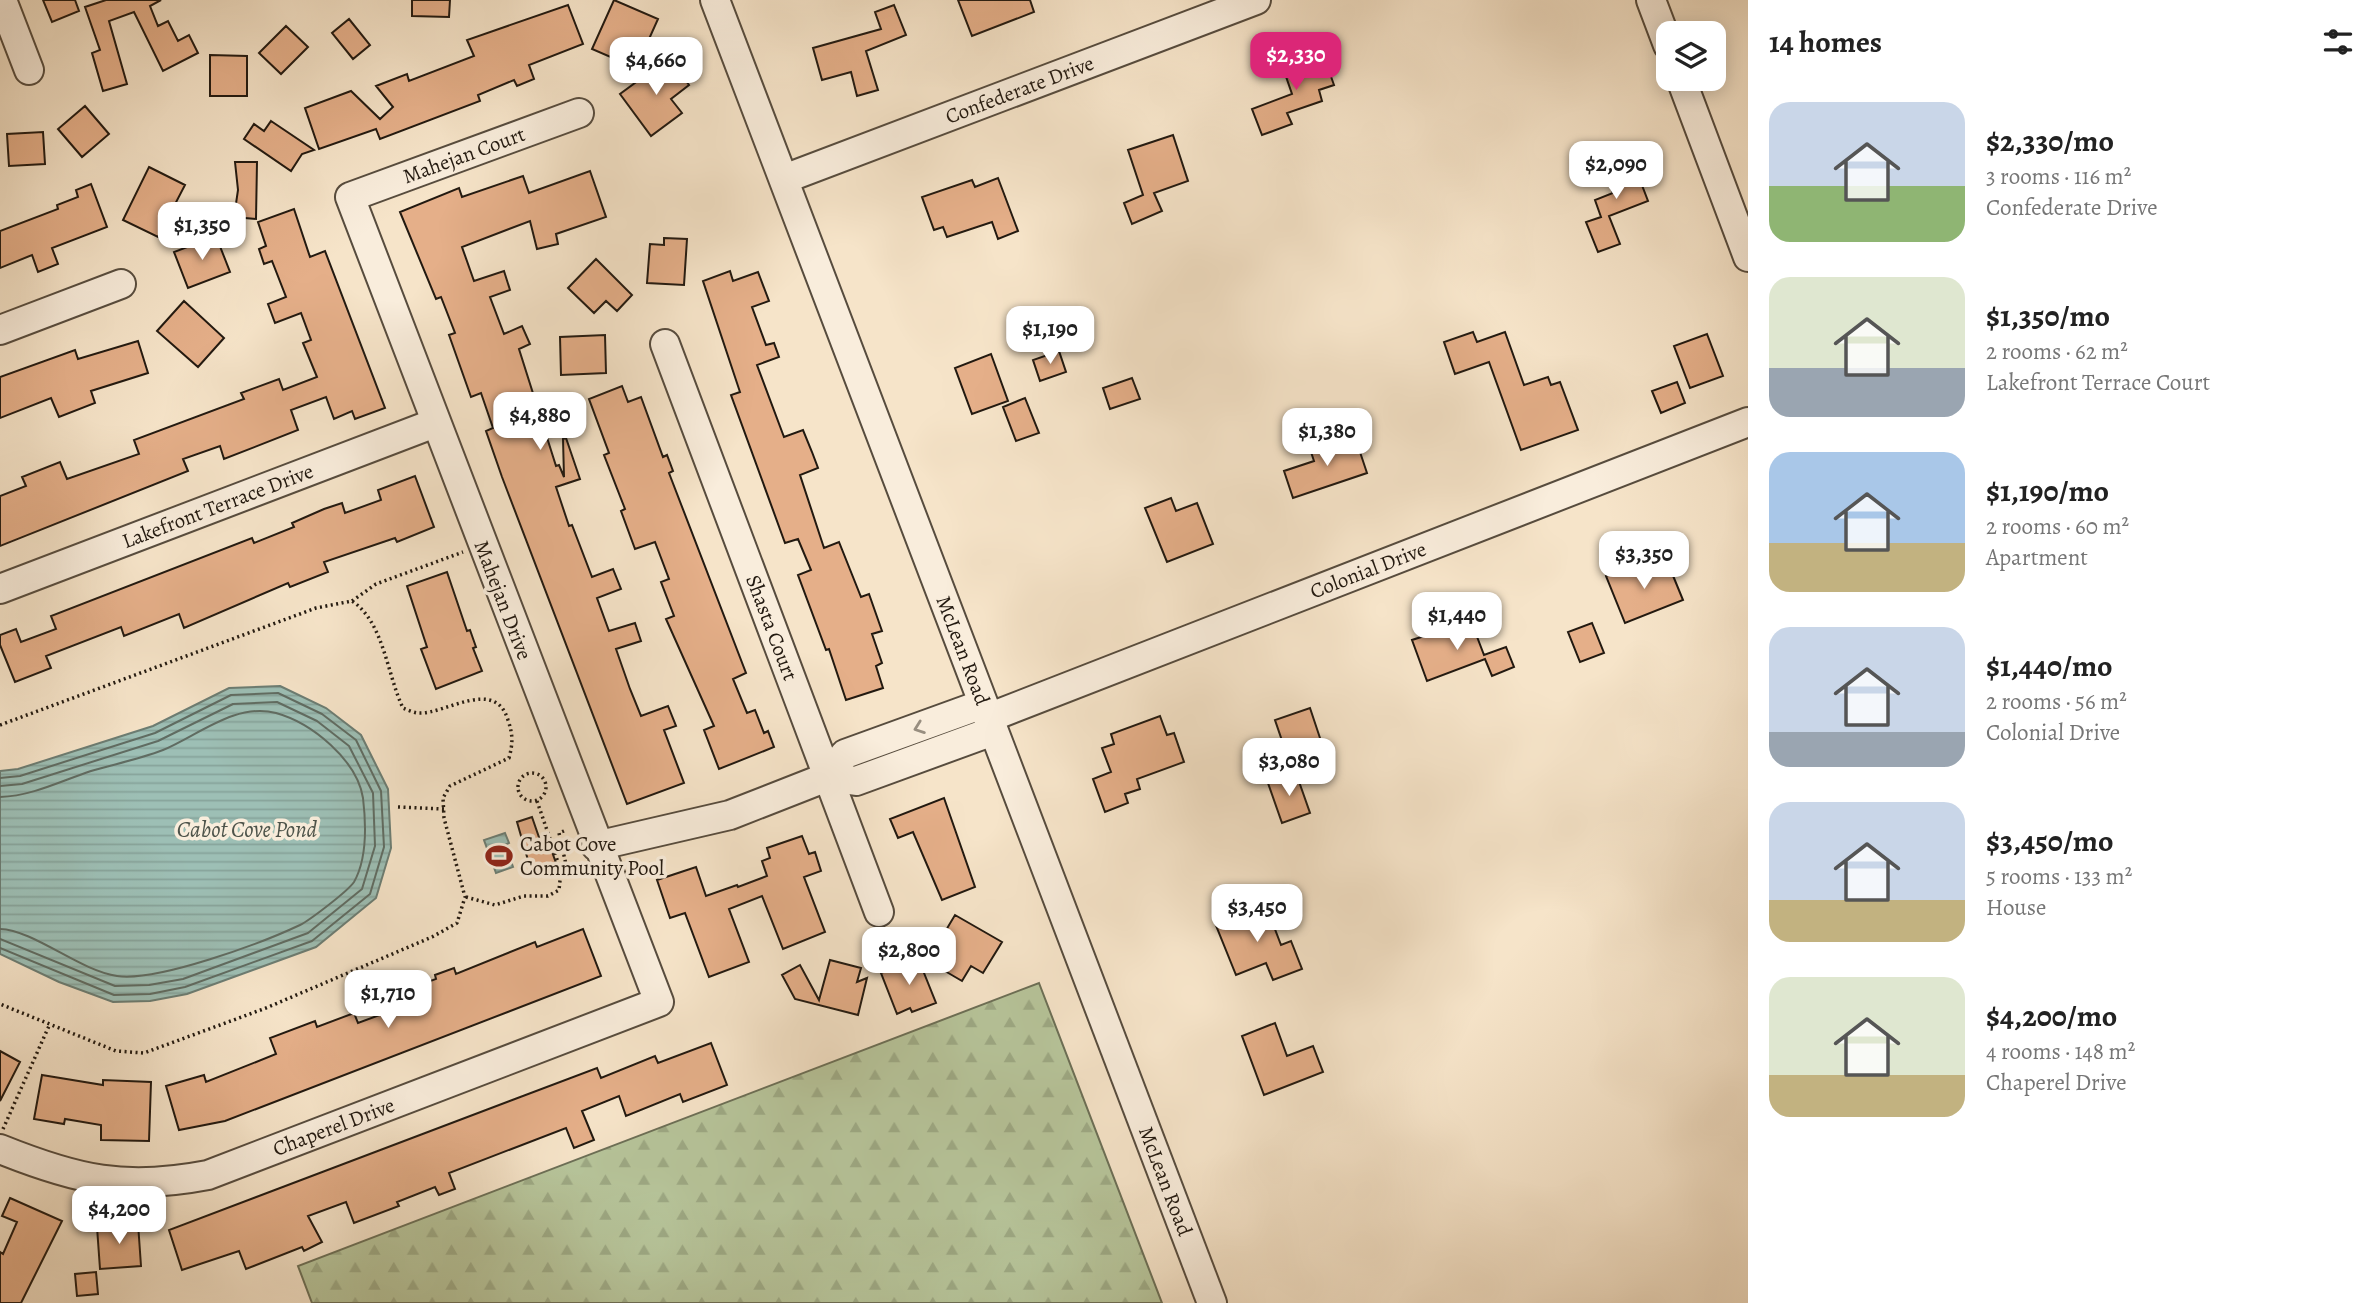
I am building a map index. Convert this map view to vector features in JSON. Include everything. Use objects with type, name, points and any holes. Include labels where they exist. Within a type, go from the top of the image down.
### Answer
[{"type":"street","points":[[2,0],[29,70]]},
{"type":"street","name":"McLean Road","points":[[715,0],[1212,1303]]},
{"type":"street","name":"Confederate Drive","points":[[784,179],[1256,0]]},
{"type":"street","points":[[1651,0],[1659,21]]},
{"type":"street","points":[[1686,91],[1748,257]]},
{"type":"street","name":"Mahejan Court","points":[[350,197],[579,113]]},
{"type":"street","name":"Mahejan Drive","points":[[350,197],[435,423],[590,855],[659,1002]]},
{"type":"street","points":[[0,330],[121,284]]},
{"type":"street","name":"Shasta Court","points":[[665,344],[879,912]]},
{"type":"street","name":"Colonial Drive","points":[[827,777],[845,754],[988,718],[1748,422]]},
{"type":"street","name":"Lakefront Terrace Drive","points":[[0,589],[435,423]]},
{"type":"street","points":[[590,855],[730,815],[827,777]]},
{"type":"street","name":"Chaperel Drive","points":[[1,1139],[78,1177],[147,1184],[208,1175],[659,1002]]},
{"type":"path","points":[[0,725],[317,608],[352,601],[376,584],[468,550]]},
{"type":"path","points":[[0,1004],[48,1026],[116,1051],[144,1054],[266,1007],[432,937],[457,923],[465,897],[443,798],[450,786],[509,758],[514,739],[505,710],[489,700],[450,704],[419,713],[403,708],[374,627],[365,609],[352,601]]},
{"type":"path","points":[[529,773],[538,774],[545,781],[545,794],[537,801],[528,802],[518,792],[519,782],[529,773]]},
{"type":"path","points":[[465,897],[495,905],[524,896],[548,896],[559,890],[561,871],[537,801]]},
{"type":"path","points":[[398,807],[444,809]]},
{"type":"path","points":[[564,831],[559,833],[567,869]]},
{"type":"path","points":[[561,871],[590,855]]},
{"type":"path","points":[[1,1139],[48,1026]]},
{"type":"green space","points":[[1039,983],[1162,1303],[312,1303],[298,1266]]},
{"type":"water","name":"Cabot Cove Pond","points":[[280,686],[326,708],[361,735],[388,789],[391,848],[376,898],[316,947],[187,994],[150,1001],[113,1002],[59,982],[0,954],[0,771],[18,769],[153,726],[229,688]]},
{"type":"water","name":"Cabot Cove Community Pool","points":[[505,833],[509,843],[505,845],[513,867],[496,873],[484,840]]},
{"type":"building","points":[[43,0],[75,0],[79,11],[52,22]]},
{"type":"building","points":[[106,0],[161,0],[150,6],[158,26],[168,21],[178,41],[189,35],[198,53],[163,71],[134,12],[109,21],[127,84],[103,91],[92,53],[100,50],[85,7]]},
{"type":"building","points":[[412,0],[450,0],[449,17],[412,16]]},
{"type":"building","points":[[614,0],[658,19],[636,68],[592,49]]},
{"type":"building","points":[[958,0],[1030,0],[1034,12],[972,36]]},
{"type":"building","points":[[568,5],[583,44],[529,65],[534,79],[517,86],[514,80],[478,95],[480,101],[380,139],[376,129],[319,149],[305,108],[351,91],[380,119],[393,107],[376,86],[407,74],[409,81],[474,56],[467,40]]},
{"type":"building","points":[[894,5],[906,35],[866,51],[878,90],[857,96],[851,72],[822,80],[813,48],[881,29],[875,12]]},
{"type":"building","points":[[349,19],[370,45],[353,59],[332,33]]},
{"type":"building","points":[[286,26],[308,47],[281,74],[259,53]]},
{"type":"building","points":[[1322,51],[1334,85],[1319,90],[1322,101],[1287,113],[1292,124],[1262,135],[1252,109],[1292,94],[1282,65]]},
{"type":"building","points":[[210,55],[247,56],[247,96],[210,96]]},
{"type":"building","points":[[669,58],[689,85],[671,99],[682,113],[651,136],[620,94]]},
{"type":"building","points":[[85,106],[109,134],[82,157],[58,129]]},
{"type":"building","points":[[271,121],[314,150],[302,154],[291,171],[244,139],[254,124],[264,131]]},
{"type":"building","points":[[43,132],[45,164],[9,166],[7,134]]},
{"type":"building","points":[[1173,135],[1188,181],[1154,193],[1162,211],[1132,224],[1124,203],[1143,195],[1128,150]]},
{"type":"building","points":[[1630,154],[1648,201],[1609,216],[1620,244],[1598,252],[1586,222],[1601,217],[1595,200],[1613,193],[1603,165]]},
{"type":"building","points":[[235,162],[257,162],[256,219],[234,217],[238,190]]},
{"type":"building","points":[[149,167],[185,185],[158,237],[123,220]]},
{"type":"building","points":[[590,171],[606,217],[556,234],[558,244],[537,249],[530,221],[462,247],[474,281],[504,271],[510,290],[490,297],[504,334],[522,326],[530,344],[519,349],[556,466],[559,465],[564,477],[563,439],[566,438],[580,479],[556,487],[569,526],[572,525],[592,577],[613,569],[621,589],[597,598],[609,631],[635,623],[641,641],[616,649],[630,689],[641,716],[668,706],[676,726],[664,730],[684,783],[627,804],[502,477],[486,431],[493,428],[481,393],[471,397],[449,335],[455,333],[441,297],[436,299],[400,212],[459,188],[462,197],[523,176],[529,193]]},
{"type":"building","points":[[998,178],[1018,231],[998,239],[992,222],[947,237],[943,227],[934,230],[922,197],[972,180],[975,187]]},
{"type":"building","points":[[91,184],[107,227],[52,248],[58,264],[38,272],[32,255],[0,268],[0,231],[58,209],[57,205],[78,197],[76,190]]},
{"type":"building","points":[[294,209],[310,257],[325,251],[385,408],[355,419],[352,411],[334,419],[326,397],[291,410],[298,430],[224,459],[220,446],[183,459],[188,471],[0,546],[0,496],[26,486],[22,477],[60,462],[67,479],[139,454],[134,440],[244,399],[241,393],[279,379],[283,390],[317,377],[303,343],[311,340],[301,313],[275,323],[268,304],[286,297],[272,261],[264,264],[259,249],[266,246],[258,222]]},
{"type":"building","points":[[216,236],[230,272],[188,288],[174,252]]},
{"type":"building","points":[[664,238],[687,239],[684,285],[647,283],[650,244],[664,245]]},
{"type":"building","points":[[596,259],[632,295],[617,311],[606,301],[594,313],[568,288]]},
{"type":"building","points":[[730,271],[733,281],[758,272],[769,301],[752,307],[766,345],[774,343],[779,357],[757,365],[784,437],[803,430],[818,468],[800,475],[824,548],[839,542],[861,597],[869,594],[882,631],[872,634],[882,663],[876,666],[883,688],[846,700],[829,649],[826,650],[798,575],[811,570],[798,539],[785,543],[731,395],[740,392],[703,281]]},
{"type":"building","points":[[184,301],[224,338],[198,367],[157,331]]},
{"type":"building","points":[[1473,332],[1477,342],[1505,332],[1524,385],[1548,377],[1551,385],[1560,382],[1578,430],[1521,450],[1489,362],[1455,374],[1444,342]]},
{"type":"building","points":[[1707,334],[1723,376],[1690,388],[1674,346]]},
{"type":"building","points":[[605,335],[606,373],[561,375],[560,337]]},
{"type":"building","points":[[138,341],[148,373],[91,391],[95,403],[59,417],[51,398],[0,418],[0,377],[75,350],[78,359]]},
{"type":"building","points":[[1059,351],[1066,372],[1040,381],[1033,360]]},
{"type":"building","points":[[991,354],[1008,401],[972,414],[955,368]]},
{"type":"building","points":[[1132,378],[1140,399],[1110,409],[1103,388]]},
{"type":"building","points":[[1677,382],[1685,403],[1661,413],[1652,391]]},
{"type":"building","points":[[622,386],[628,402],[641,397],[663,457],[667,455],[673,471],[669,473],[746,673],[733,679],[747,713],[755,710],[764,733],[768,731],[774,747],[719,769],[704,730],[714,726],[666,619],[674,616],[661,582],[669,579],[655,542],[635,549],[621,511],[625,509],[604,455],[609,453],[589,399]]},
{"type":"building","points":[[1025,398],[1039,433],[1016,441],[1003,407]]},
{"type":"building","points":[[1355,437],[1367,473],[1293,498],[1284,471],[1314,461],[1311,452]]},
{"type":"building","points":[[415,476],[434,527],[397,542],[395,538],[324,562],[328,572],[290,587],[288,583],[184,628],[179,614],[124,636],[121,627],[46,656],[51,668],[15,682],[0,645],[0,635],[16,629],[21,642],[56,629],[51,616],[252,538],[254,543],[294,527],[292,523],[324,509],[342,503],[345,513],[381,500],[378,490]]},
{"type":"building","points":[[1171,498],[1176,511],[1197,503],[1213,544],[1167,562],[1145,508]]},
{"type":"building","points":[[1667,561],[1683,600],[1625,623],[1606,576],[1627,567],[1631,575]]},
{"type":"building","points":[[447,572],[467,631],[470,630],[476,647],[473,648],[482,671],[436,689],[421,649],[427,647],[407,586]]},
{"type":"building","points":[[1471,621],[1484,655],[1506,647],[1514,667],[1492,676],[1485,659],[1427,681],[1412,640]]},
{"type":"building","points":[[1592,623],[1604,653],[1580,662],[1568,632]]},
{"type":"building","points":[[1310,708],[1326,756],[1291,767],[1275,720]]},
{"type":"building","points":[[1160,716],[1167,735],[1174,733],[1184,762],[1137,779],[1140,789],[1125,794],[1128,803],[1105,812],[1093,779],[1111,772],[1102,748],[1114,744],[1111,734]]},
{"type":"building","points":[[1296,773],[1310,813],[1282,823],[1268,783]]},
{"type":"building","points":[[944,798],[975,887],[942,900],[913,832],[898,838],[890,819]]},
{"type":"building","points":[[532,817],[542,846],[546,845],[548,850],[551,849],[556,863],[532,874],[517,822]]},
{"type":"building","points":[[802,836],[809,854],[815,852],[821,871],[804,877],[825,932],[783,949],[762,896],[729,909],[749,962],[709,977],[685,913],[670,918],[657,880],[696,867],[706,896],[737,885],[738,887],[767,876],[762,861],[770,858],[767,848]]},
{"type":"building","points":[[1265,903],[1281,945],[1291,941],[1302,969],[1273,980],[1266,963],[1236,975],[1215,923]]},
{"type":"building","points":[[955,915],[1002,942],[983,973],[971,966],[962,981],[921,957],[933,952]]},
{"type":"building","points":[[583,929],[601,976],[225,1121],[179,1130],[166,1086],[204,1075],[206,1082],[276,1054],[270,1038],[315,1021],[317,1027],[354,1013],[358,1023],[385,1013],[380,1000],[436,979],[435,975],[454,968],[456,974],[535,942],[537,947]]},
{"type":"building","points":[[918,958],[936,1003],[912,1012],[910,1008],[897,1014],[881,973]]},
{"type":"building","points":[[830,960],[861,968],[857,982],[867,978],[858,1015],[795,999],[782,975],[800,965],[819,1000]]},
{"type":"building","points":[[1275,1023],[1287,1056],[1313,1046],[1323,1072],[1264,1095],[1242,1036]]},
{"type":"building","points":[[711,1043],[727,1085],[683,1102],[680,1094],[626,1116],[619,1096],[582,1111],[594,1140],[574,1148],[566,1128],[449,1173],[455,1189],[439,1195],[435,1187],[397,1202],[399,1206],[354,1223],[346,1202],[308,1216],[322,1242],[304,1251],[302,1247],[246,1269],[239,1251],[182,1270],[169,1230],[597,1068],[601,1078],[655,1056],[658,1063]]},
{"type":"building","points":[[0,1051],[20,1062],[0,1101]]},
{"type":"building","points":[[42,1075],[103,1085],[103,1080],[151,1082],[149,1141],[101,1140],[101,1125],[65,1119],[64,1124],[34,1119]]},
{"type":"building","points":[[10,1198],[62,1221],[21,1303],[0,1303],[0,1252],[3,1254],[17,1222],[2,1216]]},
{"type":"building","points":[[138,1223],[141,1266],[100,1269],[97,1227]]},
{"type":"building","points":[[96,1272],[98,1294],[77,1296],[75,1274]]},
{"type":"place","name":"Cabot Cove Community Pool","points":[[499,856]]}]
